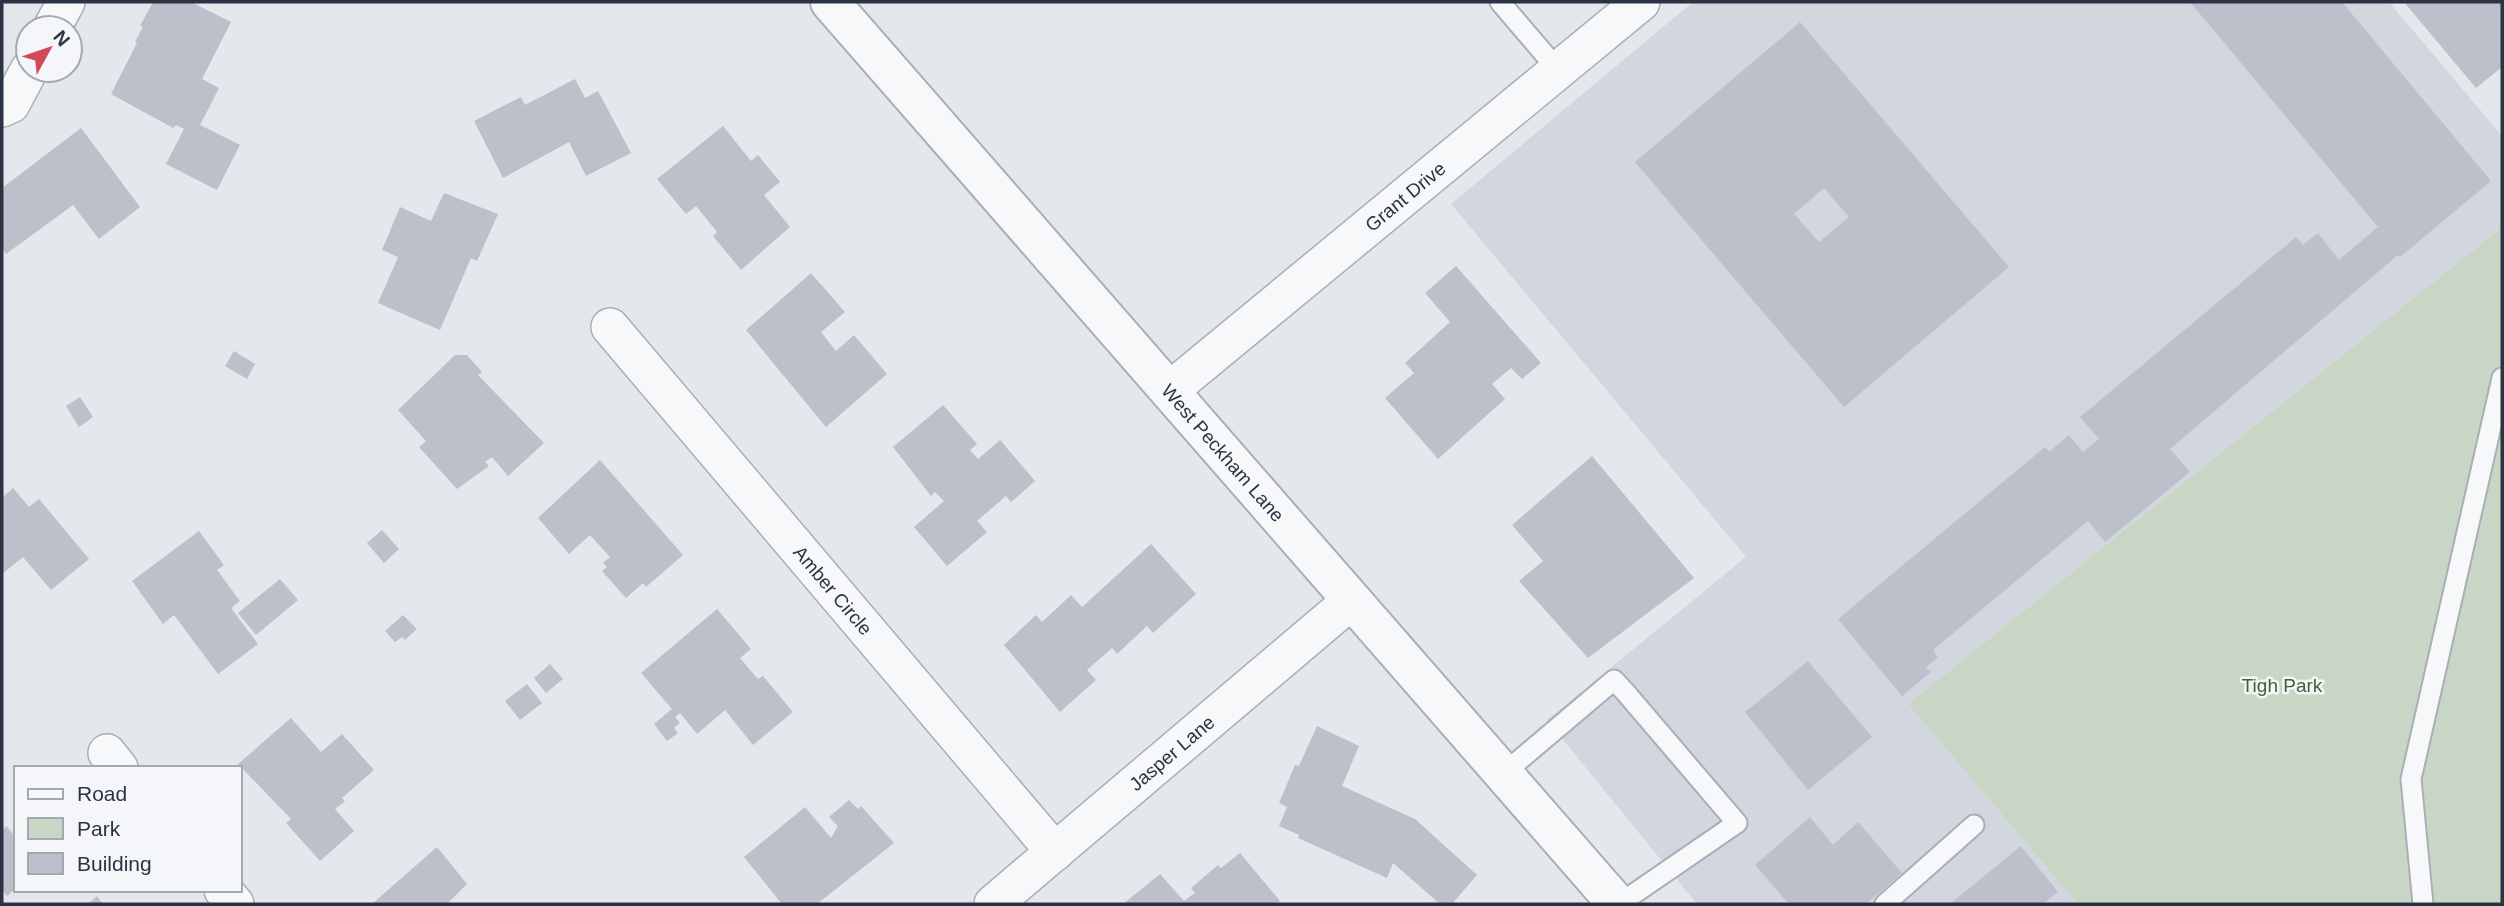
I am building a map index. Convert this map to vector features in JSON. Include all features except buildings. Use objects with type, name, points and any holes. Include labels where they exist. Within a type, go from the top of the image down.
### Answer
[{"type":"street","name":"West Peckham Lane","points":[[830,2],[1618,904]]},
{"type":"street","name":"Grant Drive","points":[[1169,391],[1641,2]]},
{"type":"street","points":[[5,102],[18,84]]},
{"type":"street","name":"Amber Circle","points":[[610,327],[1055,852]]},
{"type":"street","name":"Jasper Lane","points":[[993,904],[1352,600]]},
{"type":"lane","points":[[1500,2],[1558,70]]},
{"type":"lane","points":[[2423,904],[2412,779],[2502,378]]},
{"type":"lane","points":[[1504,773],[1614,680],[1737,823],[1618,904]]},
{"type":"lane","points":[[1885,904],[1974,825]]},
{"type":"shaded area","points":[[1693,2],[2389,2],[2502,136],[2502,227],[1908,704],[2078,904],[1697,904],[1547,720],[1746,557],[1451,204]]},
{"type":"green space","name":"Tigh Park","points":[[2502,227],[2502,904],[2078,904],[1908,704]]}]
